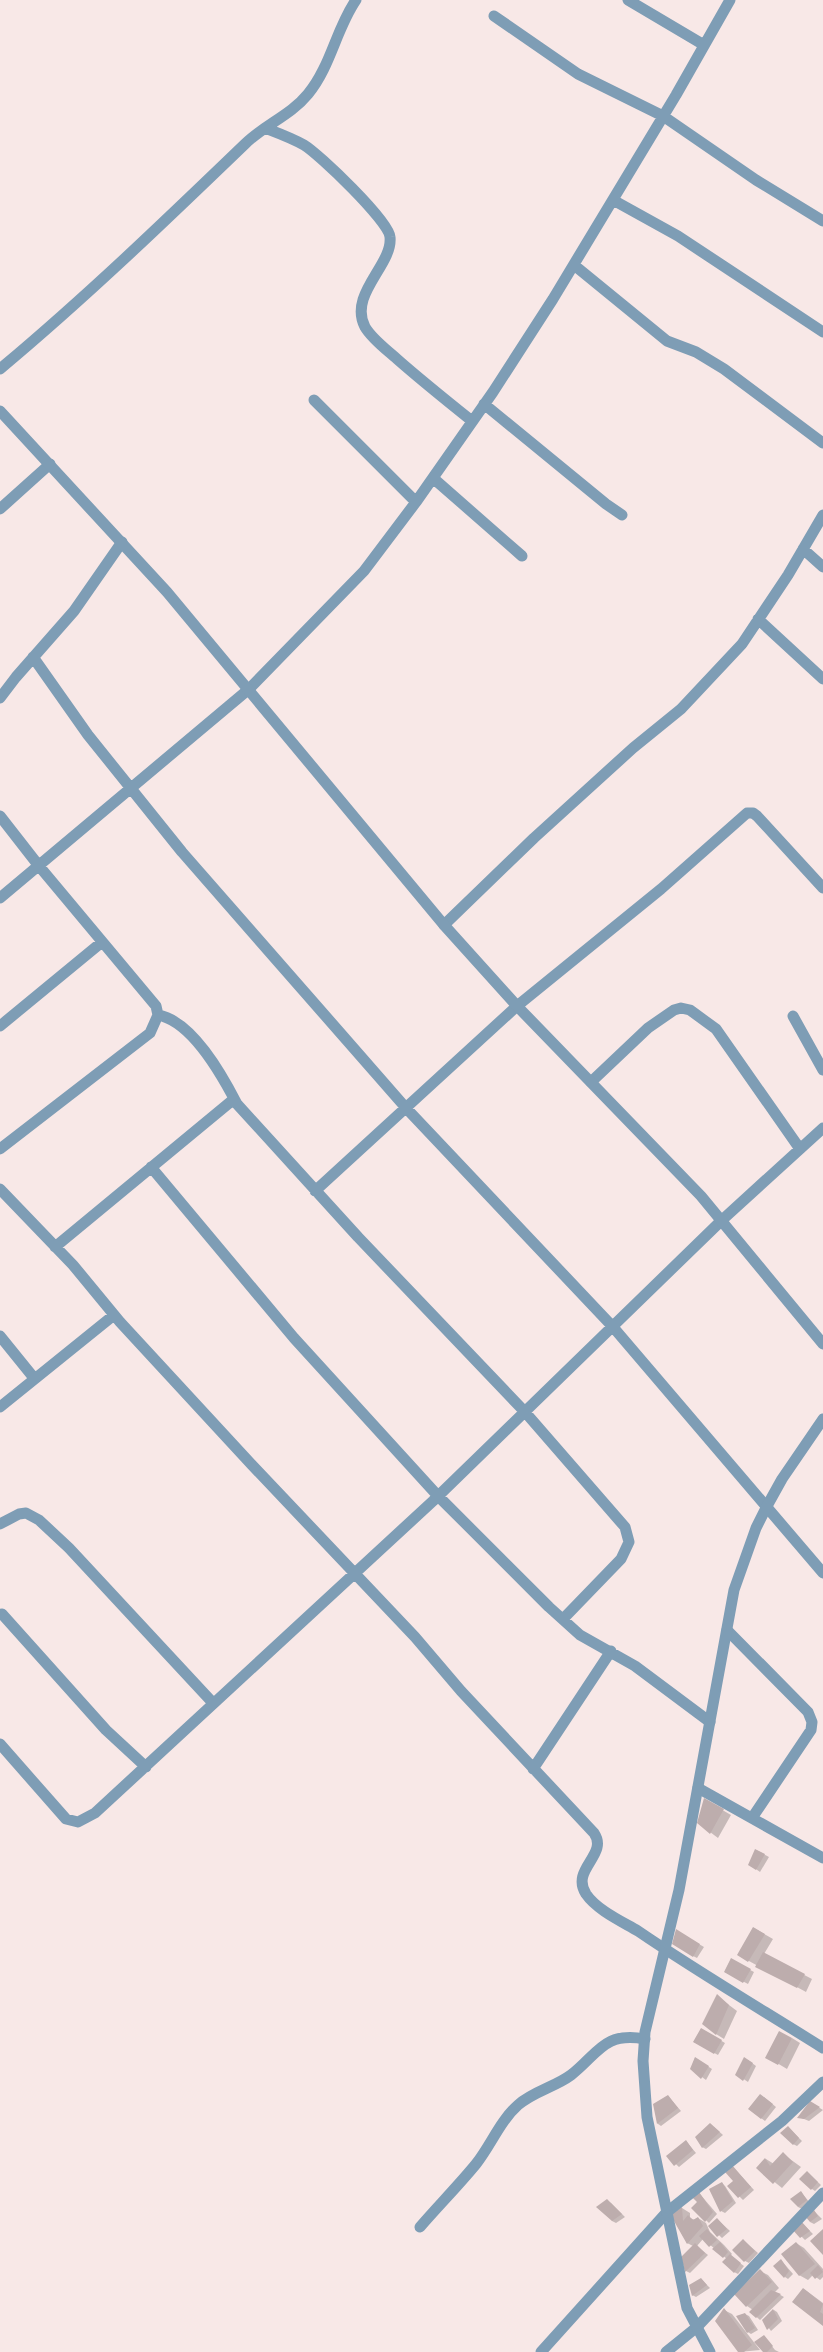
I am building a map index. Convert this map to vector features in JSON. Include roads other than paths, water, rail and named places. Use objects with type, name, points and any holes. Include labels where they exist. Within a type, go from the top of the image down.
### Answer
[{"type":"street","points":[[0,369],[63,315],[247,142],[299,104],[309,93],[326,66],[340,27],[356,0]]},
{"type":"street","points":[[628,0],[704,45]]},
{"type":"street","points":[[0,898],[249,689],[364,571],[416,502],[484,404],[574,265],[730,0]]},
{"type":"street","points":[[494,16],[578,74],[663,116],[756,180],[823,221]]},
{"type":"street","points":[[265,128],[305,146],[373,210],[388,228],[390,237],[389,247],[368,285],[363,303],[365,326],[389,352],[472,421]]},
{"type":"street","points":[[612,200],[678,236],[823,332]]},
{"type":"street","points":[[574,265],[667,341],[696,352],[724,369],[823,443]]},
{"type":"street","points":[[314,400],[416,502]]},
{"type":"street","points":[[484,404],[595,495],[622,515]]},
{"type":"street","points":[[0,411],[167,592],[444,925],[517,1006],[701,1196],[823,1344]]},
{"type":"street","points":[[0,509],[50,464]]},
{"type":"street","points":[[433,478],[522,556]]},
{"type":"street","points":[[444,925],[534,838],[633,748],[681,709],[742,644],[823,515]]},
{"type":"street","points":[[0,698],[33,657],[74,611],[122,542]]},
{"type":"street","points":[[803,549],[823,567]]},
{"type":"street","points":[[758,620],[823,679]]},
{"type":"street","points":[[33,657],[88,735],[182,852],[406,1108],[612,1327],[823,1573]]},
{"type":"street","points":[[315,1191],[517,1006],[661,889],[747,813],[753,813],[757,816],[823,888]]},
{"type":"street","points":[[0,816],[39,866],[156,1006],[158,1015],[150,1033],[0,1149]]},
{"type":"street","points":[[0,1026],[102,942]]},
{"type":"street","points":[[591,1082],[648,1028],[674,1010],[681,1008],[690,1010],[716,1029],[800,1149]]},
{"type":"street","points":[[158,1015],[168,1016],[187,1029],[222,1078],[234,1099],[315,1191],[525,1412],[625,1528],[629,1537],[629,1542],[621,1559],[563,1619]]},
{"type":"street","points":[[793,1016],[823,1070]]},
{"type":"street","points":[[55,1247],[234,1099]]},
{"type":"street","points":[[0,1744],[66,1819],[74,1822],[83,1820],[95,1813],[438,1496],[721,1220],[823,1128]]},
{"type":"street","points":[[151,1168],[294,1338],[438,1496],[580,1635],[611,1651],[635,1666],[710,1722]]},
{"type":"street","points":[[0,1189],[55,1247],[114,1314],[353,1573],[416,1637],[461,1691],[598,1839],[598,1848],[583,1875],[583,1886],[586,1893],[594,1902],[823,2048]]},
{"type":"street","points":[[0,1407],[114,1314]]},
{"type":"street","points":[[0,1336],[34,1378]]},
{"type":"street","points":[[710,2352],[687,2308],[647,2117],[643,2061],[645,2038],[664,1948],[679,1890],[734,1590],[743,1563],[767,1506],[782,1479],[823,1419]]},
{"type":"street","points":[[0,1524],[8,1518],[26,1513],[39,1520],[69,1548],[213,1703]]},
{"type":"street","points":[[2,1614],[106,1730],[146,1766]]},
{"type":"street","points":[[727,1630],[808,1712],[812,1722],[811,1730],[752,1818]]},
{"type":"street","points":[[533,1769],[611,1651]]},
{"type":"street","points":[[698,1788],[823,1858]]},
{"type":"street","points":[[420,2227],[476,2164],[511,2112],[520,2104],[542,2089],[570,2076],[605,2043],[623,2037],[645,2038]]},
{"type":"street","points":[[541,2352],[667,2212],[782,2121],[823,2082]]},
{"type":"street","points":[[666,2352],[697,2327],[823,2193]]}]
